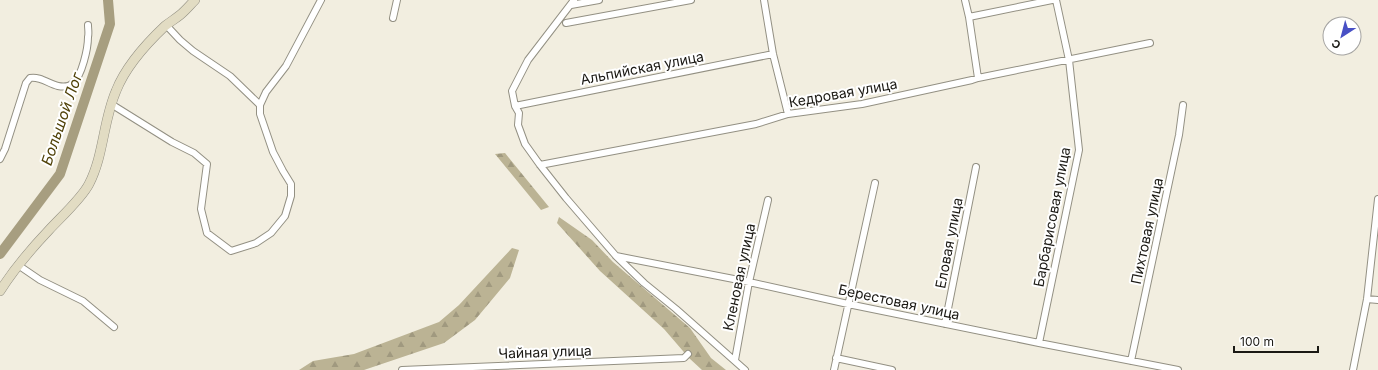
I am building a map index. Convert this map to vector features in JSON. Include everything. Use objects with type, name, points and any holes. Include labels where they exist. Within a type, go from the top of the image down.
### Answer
[{"type":"street","points":[[0,291],[18,265],[72,206],[89,185],[99,159],[111,104],[117,88],[135,60],[144,48],[166,25],[180,15],[195,0]]},
{"type":"street","points":[[111,104],[172,142],[194,153],[207,164],[201,208],[207,233],[231,251],[256,243],[271,233],[285,216],[290,196],[291,184],[273,152],[260,114],[260,105],[266,92],[286,66],[321,0]]},
{"type":"street","points":[[393,18],[398,0]]},
{"type":"street","points":[[599,0],[573,3],[528,60],[512,91],[515,106],[519,114],[518,126],[525,144],[566,198],[616,256],[644,283],[745,370]]},
{"type":"street","points":[[566,23],[691,0]]},
{"type":"street","points":[[764,0],[773,54],[788,114]]},
{"type":"street","points":[[965,0],[978,78]]},
{"type":"street","points":[[969,17],[1052,0]]},
{"type":"street","name":"Барбарисовая улица","points":[[1039,343],[1079,150],[1069,60],[1056,0]]},
{"type":"street","points":[[0,159],[20,106],[26,83],[30,78],[35,77],[62,87],[73,84],[82,67],[88,37],[88,25]]},
{"type":"street","points":[[166,25],[189,48],[220,71],[230,76],[260,105]]},
{"type":"street","name":"Кедровая улица","points":[[540,165],[756,124],[788,114],[862,104],[978,78],[1150,43]]},
{"type":"street","name":"Альпийская улица","points":[[515,106],[773,54]]},
{"type":"street","name":"Пихтовая улица","points":[[1131,361],[1179,135],[1183,105]]},
{"type":"street","name":"Еловая улица","points":[[945,324],[976,167]]},
{"type":"street","points":[[834,370],[875,183]]},
{"type":"street","points":[[1353,370],[1376,248],[1378,199]]},
{"type":"street","name":"Кленовая улица","points":[[735,360],[749,282],[768,200]]},
{"type":"street","name":"Берестовая улица","points":[[616,256],[749,282],[945,324],[1178,370]]},
{"type":"street","points":[[18,265],[40,280],[84,301],[114,327]]},
{"type":"street","points":[[1367,299],[1378,300]]},
{"type":"street","name":"Чайная улица","points":[[402,370],[470,369],[684,358],[688,354]]},
{"type":"street","points":[[836,358],[892,370]]},
{"type":"green space","points":[[505,153],[549,207],[541,210],[495,154]]},
{"type":"green space","points":[[559,217],[592,240],[613,262],[690,328],[711,358],[726,370],[702,370],[689,358],[664,329],[600,271],[557,223]]},
{"type":"green space","points":[[512,248],[519,250],[510,278],[475,320],[444,343],[364,370],[299,370],[313,361],[354,354],[439,322],[459,305]]},
{"type":"waterway","name":"Большой Лог","points":[[0,254],[60,174],[110,24],[108,0]]}]
